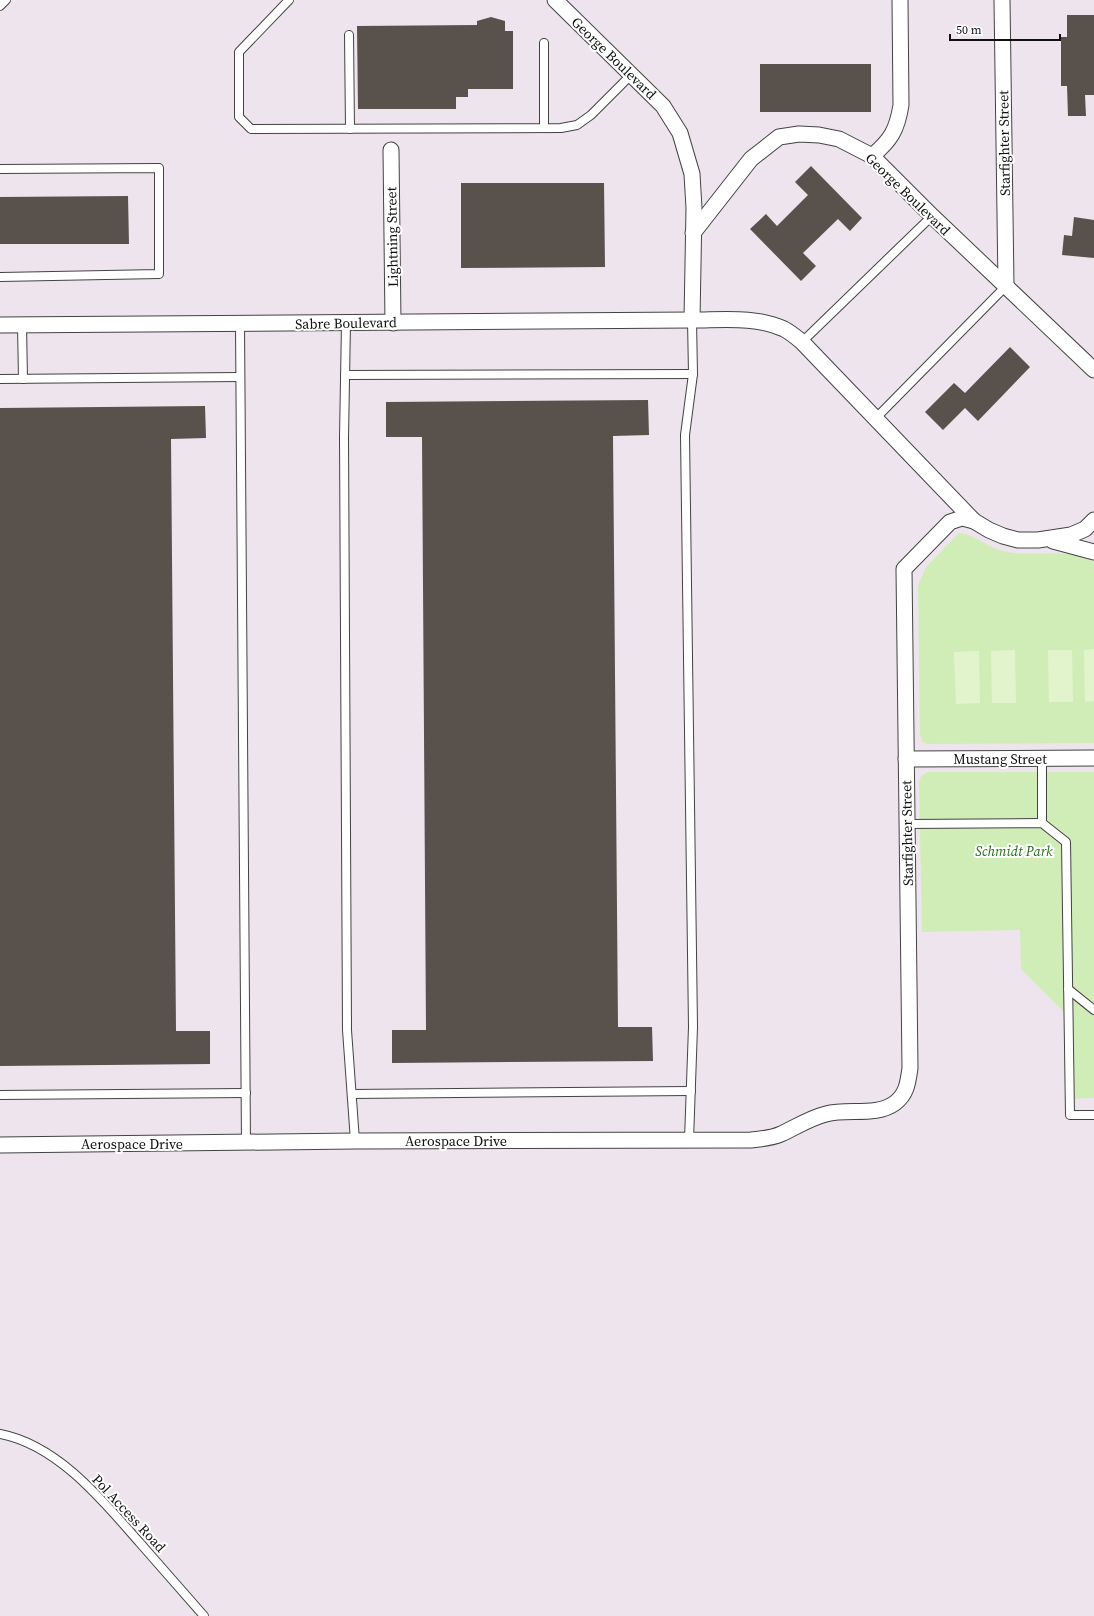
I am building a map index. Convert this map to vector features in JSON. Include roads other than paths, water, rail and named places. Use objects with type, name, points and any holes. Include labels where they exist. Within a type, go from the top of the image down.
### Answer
[{"type":"street","name":"George Boulevard","points":[[555,0],[663,106],[680,133],[692,174],[692,320]]},
{"type":"street","points":[[872,156],[885,145],[894,134],[901,105],[900,0]]},
{"type":"street","name":"Starfighter Street","points":[[1002,0],[1006,286]]},
{"type":"street","name":"George Boulevard","points":[[693,233],[751,159],[779,136],[799,134],[819,135],[839,139],[856,146],[872,156],[932,216],[1094,370]]},
{"type":"street","name":"Lightning Street","points":[[391,150],[393,323]]},
{"type":"street","points":[[692,320],[753,320],[770,323],[786,330],[802,342],[974,520],[988,530],[1003,536],[1018,540],[1046,540],[1069,544],[1094,552]]},
{"type":"street","name":"Sabre Boulevard","points":[[0,325],[240,325],[692,320]]},
{"type":"street","name":"Starfighter Street","points":[[903,1095],[907,1087],[910,1068],[904,569],[950,522],[962,518],[974,520]]},
{"type":"street","points":[[1046,540],[1091,529]]},
{"type":"street","name":"Mustang Street","points":[[906,759],[1094,758]]},
{"type":"street","name":"Aerospace Drive","points":[[0,1145],[355,1141],[751,1140],[768,1138],[827,1113],[875,1110],[888,1107],[903,1095]]},
{"type":"lane","points":[[0,6],[6,0]]},
{"type":"lane","points":[[289,0],[239,52],[239,117],[251,129],[561,128],[577,125],[591,115],[631,75]]},
{"type":"lane","points":[[349,35],[350,129]]},
{"type":"lane","points":[[544,43],[544,128]]},
{"type":"lane","points":[[0,169],[159,168],[159,274],[0,277]]},
{"type":"lane","points":[[802,342],[932,216]]},
{"type":"lane","points":[[876,418],[1006,286]]},
{"type":"lane","points":[[689,1140],[693,1027],[685,435],[693,374],[692,320]]},
{"type":"lane","points":[[346,323],[344,437],[347,1030],[355,1141]]},
{"type":"lane","points":[[22,325],[23,379]]},
{"type":"lane","points":[[240,325],[246,1143]]},
{"type":"lane","points":[[345,375],[693,374]]},
{"type":"lane","points":[[0,379],[240,377]]},
{"type":"lane","points":[[1042,758],[1042,823]]},
{"type":"lane","points":[[907,824],[1042,823],[1066,842],[1070,1115],[1094,1115]]},
{"type":"lane","points":[[1068,990],[1094,1010]]},
{"type":"lane","points":[[352,1094],[691,1091]]},
{"type":"lane","points":[[0,1095],[246,1093]]},
{"type":"lane","name":"Pol Access Road","points":[[0,1434],[9,1436],[46,1453],[92,1489],[204,1616]]},
{"type":"park label","name":"Schmidt Park","points":[[1014,851]]}]
